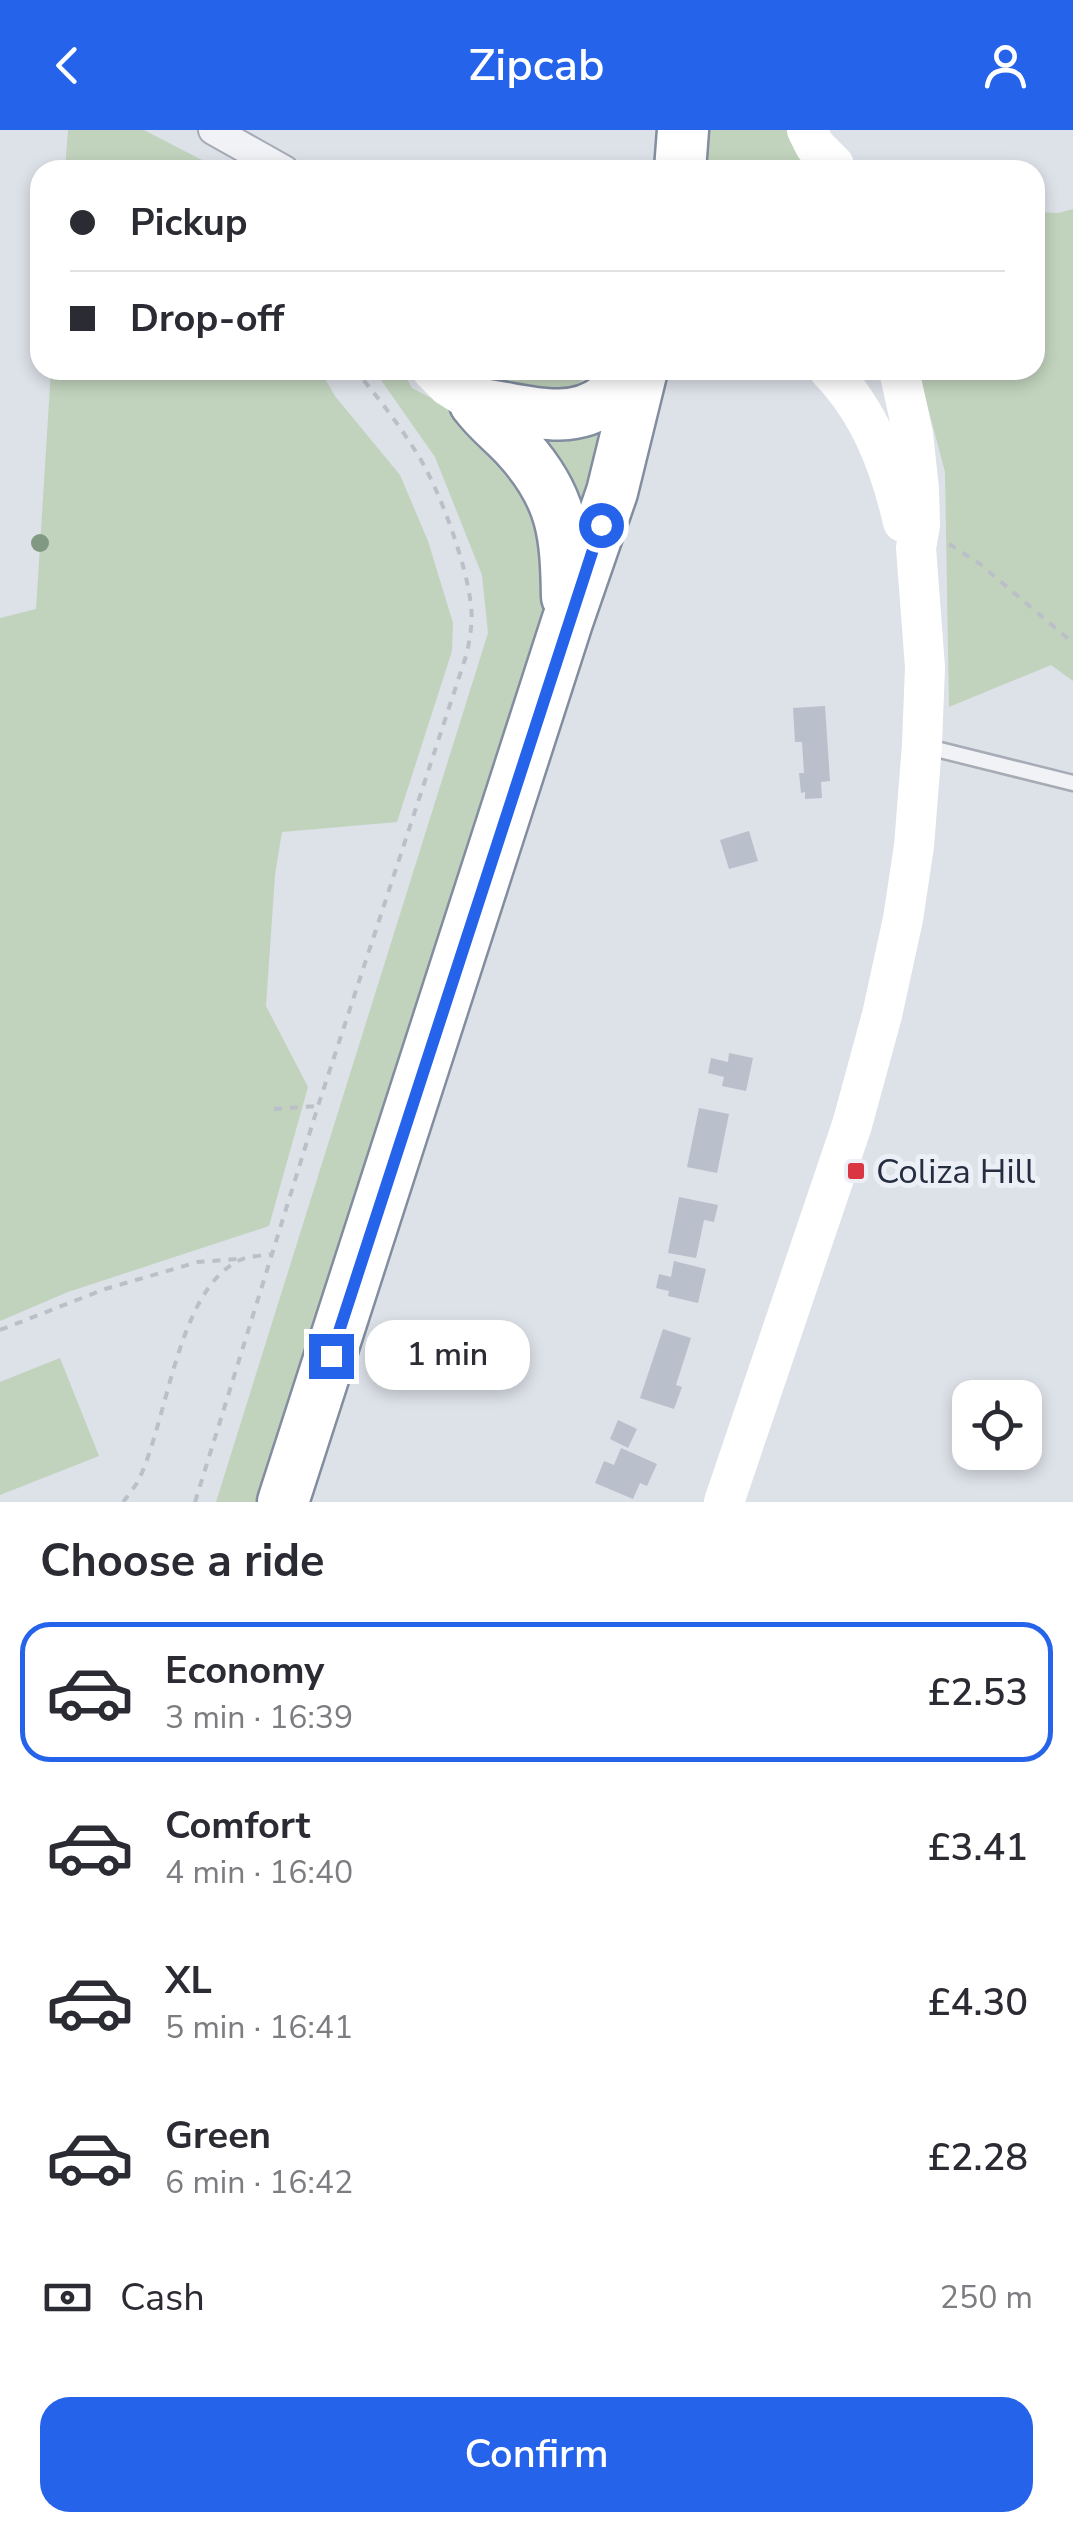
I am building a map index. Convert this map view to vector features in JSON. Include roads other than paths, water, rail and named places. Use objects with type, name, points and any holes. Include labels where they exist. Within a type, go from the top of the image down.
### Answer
[{"type":"highway","points":[[681,160],[683,130]]},
{"type":"highway","points":[[475,403],[567,416],[606,400],[629,380]]},
{"type":"highway","points":[[283,1502],[612,492],[638,380]]},
{"type":"highway","points":[[475,403],[522,452],[549,488],[558,508],[565,549],[568,622]]},
{"type":"street","points":[[213,130],[266,160]]},
{"type":"street","points":[[808,130],[816,146],[834,155]]},
{"type":"street","points":[[442,380],[475,403]]},
{"type":"street","points":[[838,380],[876,437],[905,530],[918,536]]},
{"type":"street","points":[[724,1502],[852,1125],[904,920],[914,846],[925,667],[919,489],[901,380]]},
{"type":"lane","points":[[922,746],[1073,783]]},
{"type":"place","name":"Coliza Hill","points":[[856,1171]]}]
